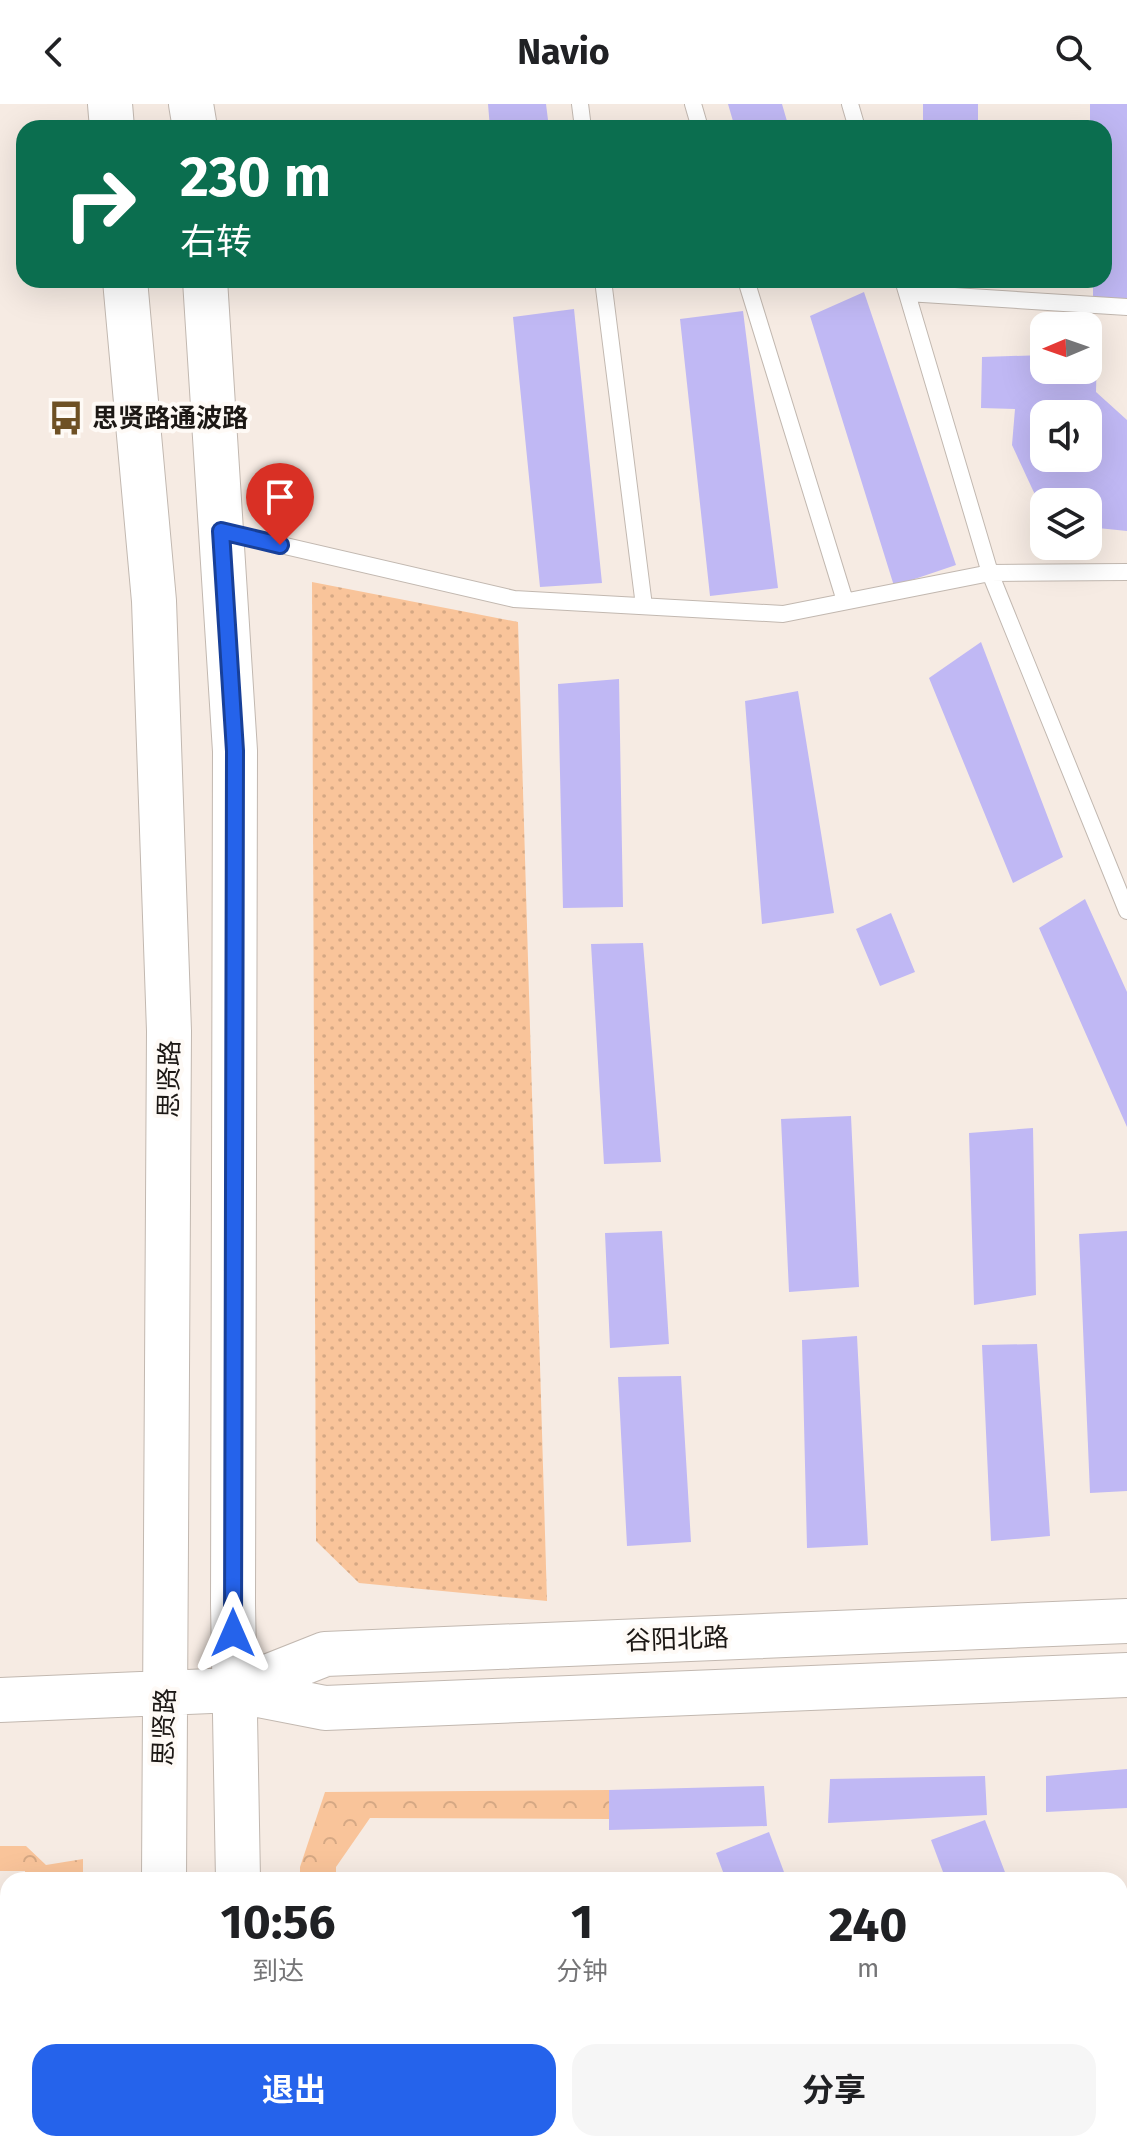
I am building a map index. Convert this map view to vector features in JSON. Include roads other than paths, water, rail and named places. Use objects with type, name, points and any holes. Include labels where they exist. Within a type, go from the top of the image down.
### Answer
[{"type":"main road","name":"思贤路","points":[[126,288],[154,601],[169,1031],[163,1593],[166,1693],[164,1872]]},
{"type":"main road","points":[[206,288],[235,751],[234,1690],[238,1872]]},
{"type":"main road","name":"谷阳北路","points":[[234,1690],[325,1654],[1127,1621]]},
{"type":"main road","name":"谷阳北路","points":[[0,1700],[234,1690],[325,1708],[1127,1675]]},
{"type":"lane","points":[[604,288],[644,606]]},
{"type":"lane","points":[[748,288],[845,601]]},
{"type":"lane","points":[[906,288],[990,573],[1127,911]]},
{"type":"lane","points":[[926,288],[1127,307]]},
{"type":"lane","points":[[221,531],[514,599],[783,614],[990,573],[1127,572]]},
{"type":"place","name":"思贤路通波路","points":[[66,418]]}]
